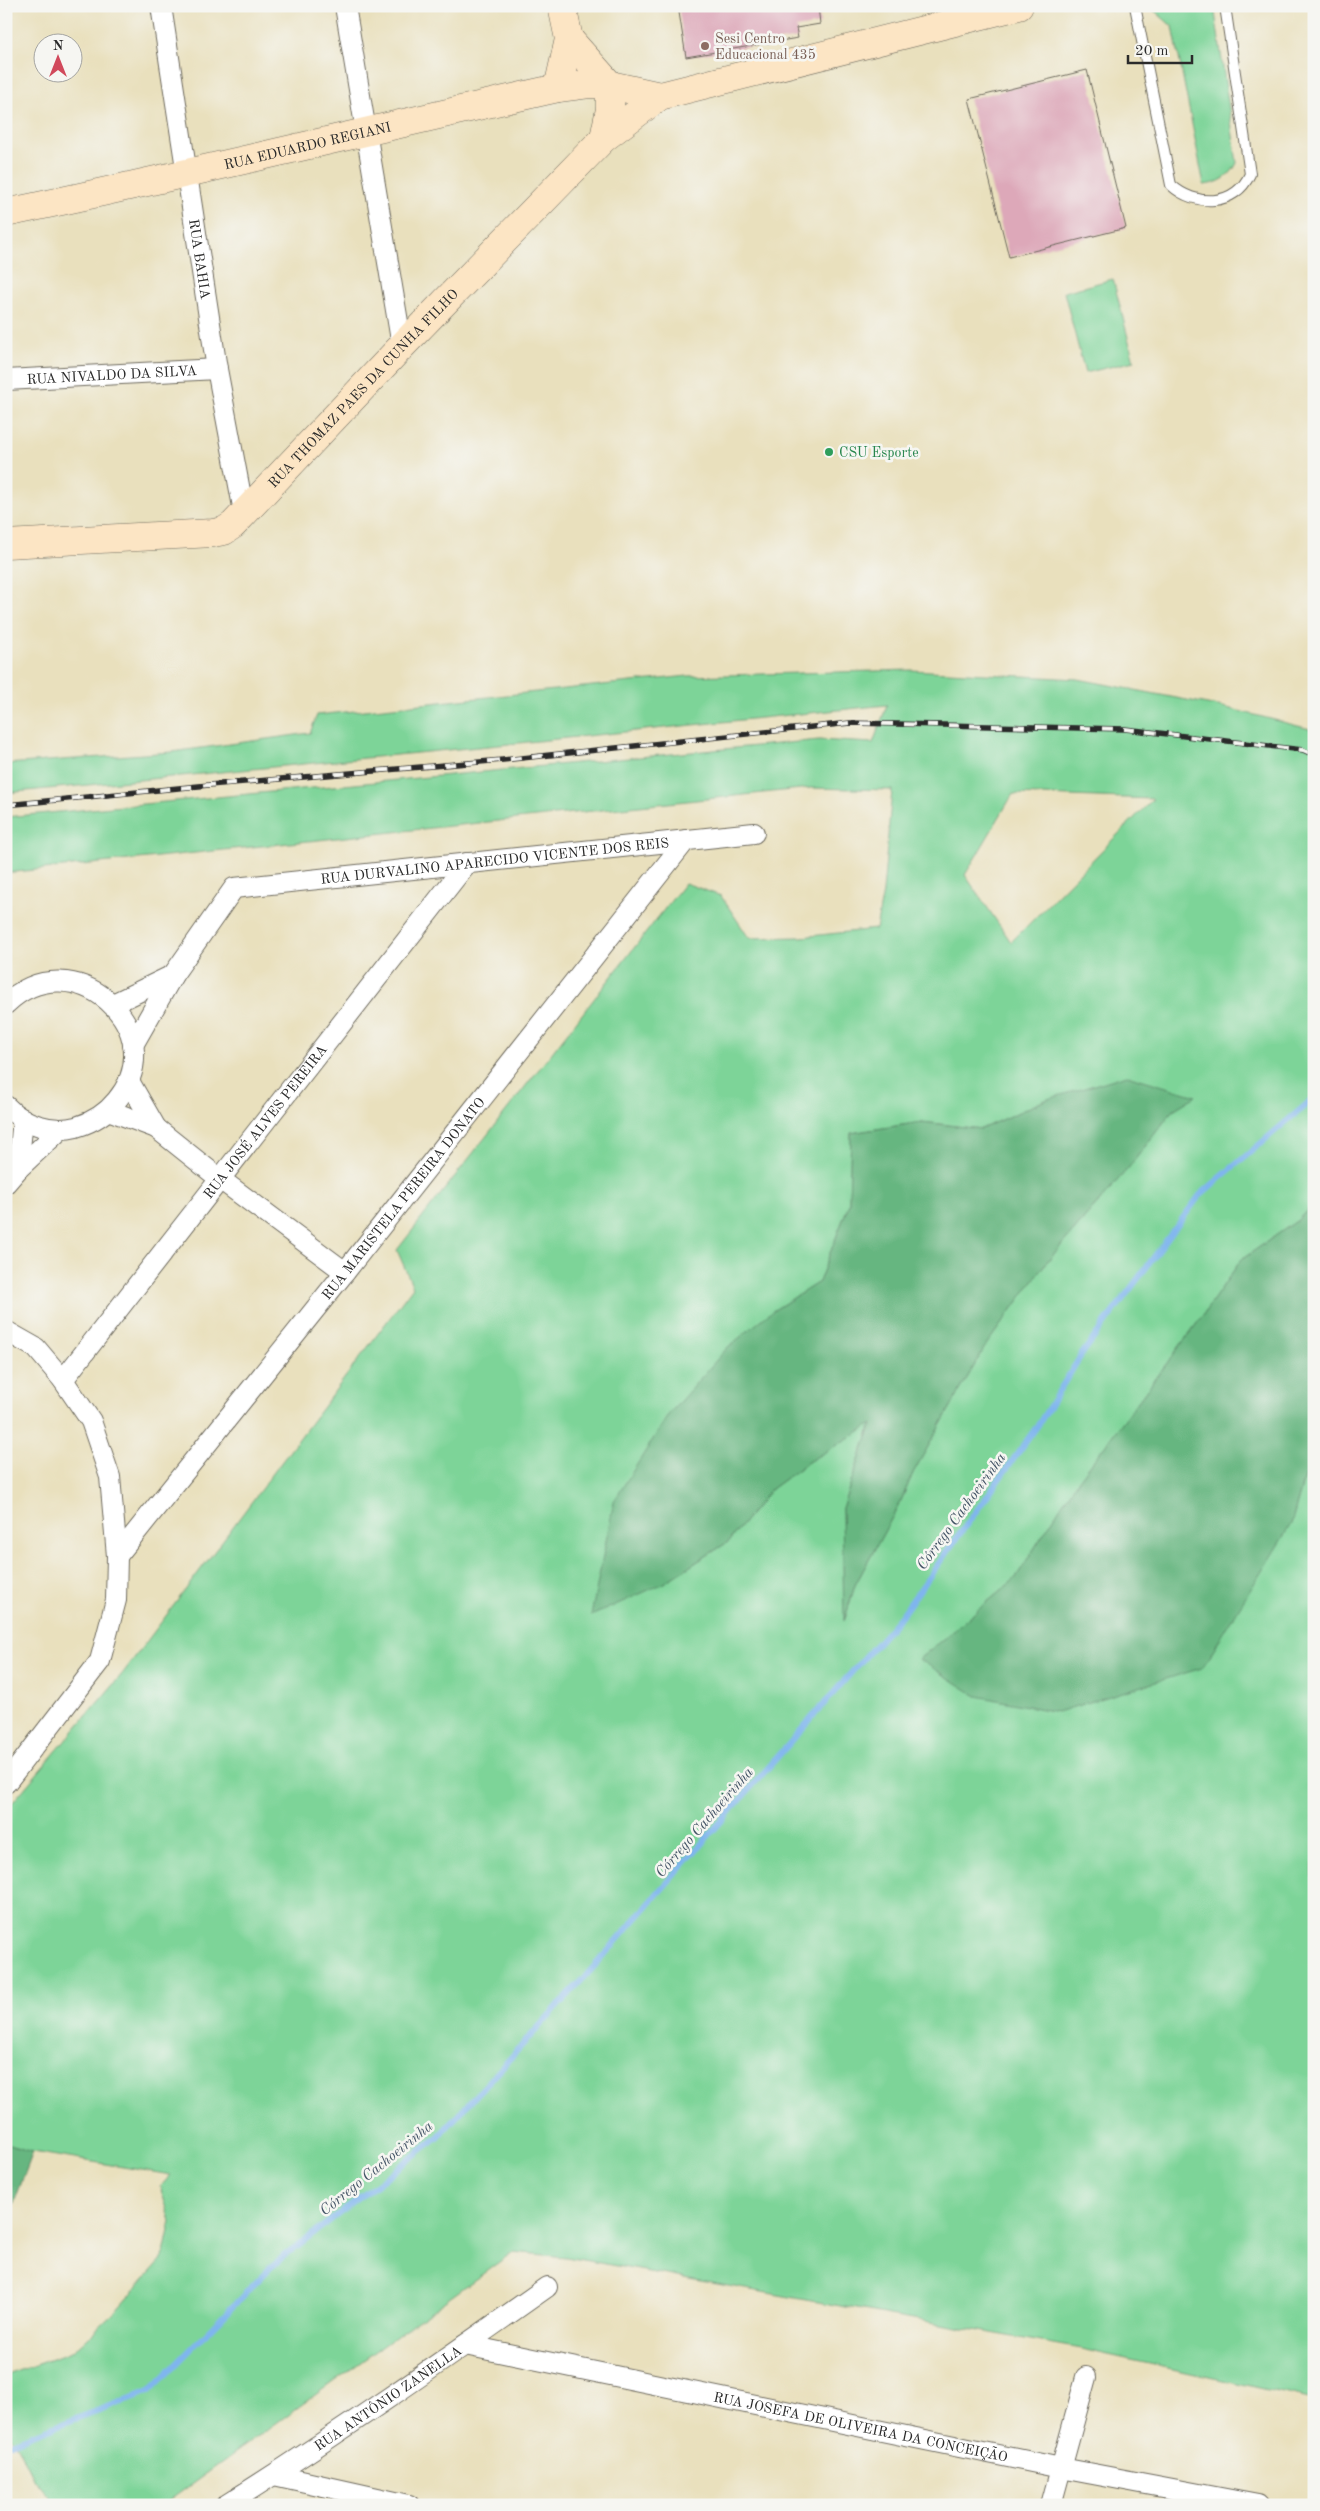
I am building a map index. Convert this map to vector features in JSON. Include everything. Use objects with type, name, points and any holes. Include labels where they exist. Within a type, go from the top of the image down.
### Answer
[{"type":"street","name":"RUA BAHIA","points":[[161,6],[217,369],[244,512]]},
{"type":"street","points":[[345,6],[402,346]]},
{"type":"street","points":[[558,88],[569,39],[562,6]]},
{"type":"street","name":"RUA THOMAZ PAES DA CUNHA FILHO","points":[[6,544],[213,533],[229,528],[604,138],[660,96],[1019,6]]},
{"type":"street","points":[[569,39],[610,85],[610,109],[604,138]]},
{"type":"street","name":"RUA EDUARDO REGIANI","points":[[6,213],[188,175],[367,130],[558,88],[589,84],[610,85]]},
{"type":"street","name":"RUA THOMAZ PAES DA CUNHA FILHO","points":[[610,85],[660,96]]},
{"type":"street","name":"RUA NIVALDO DA SILVA","points":[[6,380],[217,369]]},
{"type":"street","name":"RUA DURVALINO APARECIDO VICENTE DOS REIS","points":[[173,975],[234,888],[754,833]]},
{"type":"street","name":"RUA MARISTELA PEREIRA DONATO","points":[[117,1556],[346,1272],[686,840]]},
{"type":"street","name":"RUA JOSÉ ALVES PEREIRA","points":[[63,1380],[467,863]]},
{"type":"street","points":[[113,1004],[173,975]]},
{"type":"street","points":[[133,1045],[173,975]]},
{"type":"street","points":[[6,1004],[24,990],[37,984],[64,981],[90,988],[113,1004],[126,1022],[133,1045],[133,1063],[129,1081],[123,1092],[108,1110],[86,1124],[61,1129],[47,1128],[23,1119],[6,1106]]},
{"type":"street","points":[[129,1081],[156,1128]]},
{"type":"street","points":[[108,1110],[156,1128],[220,1180],[346,1272]]},
{"type":"street","points":[[12,1176],[23,1119]]},
{"type":"street","points":[[12,1176],[61,1129]]},
{"type":"street","points":[[6,1331],[36,1348],[63,1380],[91,1421],[110,1477],[117,1556],[116,1600],[100,1661],[6,1783]]},
{"type":"street","name":"RUA ANTÔNIO ZANELLA","points":[[226,2505],[274,2475],[547,2287]]},
{"type":"street","name":"RUA JOSEFA DE OLIVEIRA DA CONCEIÇÃO","points":[[465,2345],[1061,2468],[1258,2505]]},
{"type":"street","points":[[1051,2505],[1086,2377]]},
{"type":"street","points":[[274,2475],[409,2505]]},
{"type":"lane","points":[[1134,6],[1171,185],[1191,199],[1216,201],[1228,197],[1239,189],[1250,174],[1225,6]]},
{"type":"green space","points":[[1149,6],[1214,6],[1237,163],[1228,176],[1215,183],[1204,185],[1173,27]]},
{"type":"green space","points":[[1113,279],[1134,361],[1085,373],[1064,292]]},
{"type":"green space","points":[[911,670],[1078,679],[1223,707],[1314,730],[1314,1203],[1298,1220],[1241,1260],[1198,1322],[1072,1489],[1015,1579],[919,1659],[1291,1524],[1314,1443],[1314,2400],[1081,2349],[566,2257],[513,2252],[163,2505],[56,2505],[34,2480],[15,2442],[6,2432],[6,2375],[72,2352],[114,2313],[163,2258],[171,2221],[160,2187],[171,2175],[33,2152],[6,2144],[6,1810],[123,1673],[413,1287],[397,1250],[685,883],[721,896],[749,938],[801,937],[876,929],[883,892],[892,790],[810,788],[6,873],[6,817],[819,740],[873,743],[887,705],[6,793],[6,764],[172,752],[310,733],[317,715],[688,676]],"holes":[[[1013,794],[1153,799],[1011,942],[965,875]],[[1195,1096],[1173,1110],[1130,1166],[1045,1264],[986,1345],[913,1473],[900,1503],[855,1585],[845,1619],[842,1508],[872,1423],[808,1462],[771,1489],[728,1542],[662,1584],[771,1312],[819,1282],[849,1204],[851,1133],[922,1122],[981,1129],[1048,1099]]]},
{"type":"green space","points":[[1127,1075],[1196,1096],[1173,1110],[1130,1166],[1045,1264],[986,1345],[913,1473],[900,1503],[855,1585],[844,1621],[842,1508],[872,1424],[808,1462],[771,1489],[728,1542],[662,1584],[591,1616],[614,1501],[669,1414],[728,1347],[771,1312],[819,1282],[849,1204],[851,1133],[922,1122],[981,1129],[1048,1099]]},
{"type":"green space","points":[[1314,1203],[1314,1443],[1291,1524],[1202,1668],[1057,1712],[977,1696],[919,1659],[1015,1579],[1072,1489],[1198,1322],[1241,1260],[1298,1220]]},
{"type":"green space","points":[[6,2144],[33,2152],[6,2224]]},
{"type":"building","points":[[678,6],[818,6],[820,24],[796,28],[798,38],[686,57]]},
{"type":"building","points":[[1087,70],[1126,228],[1009,257],[969,99]]},
{"type":"waterway","name":"Córrego Cachoeirinha","points":[[6,2445],[150,2391],[274,2264],[438,2137],[591,1970],[901,1616],[1038,1425],[1082,1354],[1200,1195],[1314,1098]]},
{"type":"railway","points":[[6,805],[209,785],[503,760],[850,723],[1125,729],[1303,750],[1314,755]]},
{"type":"place","name":"Sesi Centro Educacional 435","points":[[705,46]]},
{"type":"place","name":"CSU Esporte","points":[[829,452]]}]
